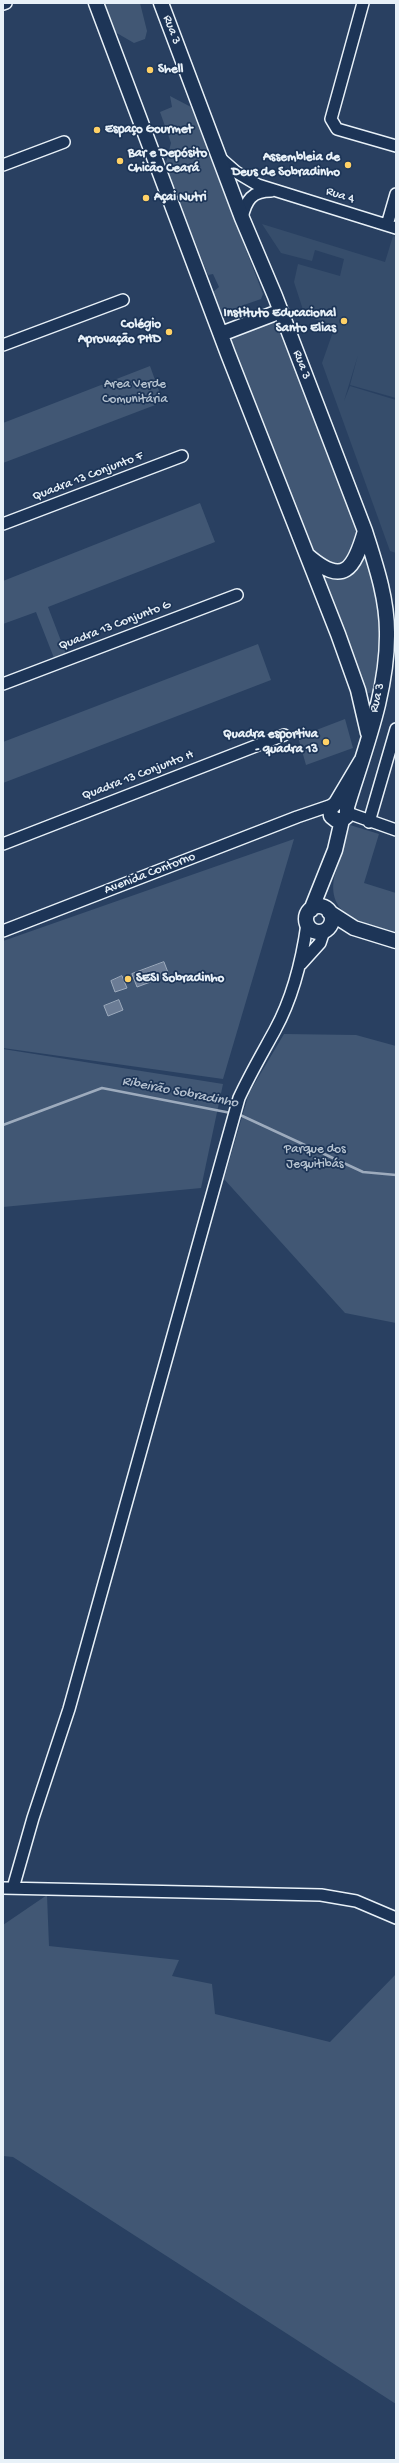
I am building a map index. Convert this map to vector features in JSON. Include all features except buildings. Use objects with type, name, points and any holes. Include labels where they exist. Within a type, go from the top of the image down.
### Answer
[{"type":"main road","name":"Rua 3","points":[[96,3],[358,690],[368,737]]},
{"type":"main road","name":"Rua 3","points":[[161,3],[242,218],[280,311],[365,531],[384,602],[387,631],[386,660],[381,688],[360,761],[338,812]]},
{"type":"main road","points":[[221,334],[280,311]]},
{"type":"main road","points":[[305,554],[324,570],[333,572],[344,571],[350,567],[356,558],[365,531]]},
{"type":"main road","points":[[358,690],[372,693],[381,688]]},
{"type":"main road","points":[[338,812],[329,864],[322,886],[307,916],[307,927],[316,932],[354,928]]},
{"type":"main road","points":[[322,886],[331,924],[324,931]]},
{"type":"main road","points":[[311,910],[319,907],[328,911],[354,928],[396,941]]},
{"type":"street","points":[[363,3],[331,115],[332,125],[337,129],[396,146]]},
{"type":"street","points":[[3,165],[64,142]]},
{"type":"street","name":"Rua 4","points":[[220,158],[246,178],[276,191],[392,226]]},
{"type":"street","name":"Rua 4","points":[[242,218],[247,200],[254,194],[276,191]]},
{"type":"street","points":[[392,226],[396,194]]},
{"type":"street","points":[[3,345],[123,300]]},
{"type":"street","name":"Quadra 13 Conjunto F","points":[[3,524],[182,456]]},
{"type":"street","name":"Quadra 13 Conjunto G","points":[[3,684],[237,595]]},
{"type":"street","points":[[369,822],[396,729]]},
{"type":"street","name":"Quadra 13 Conjunto H","points":[[3,844],[284,735]]},
{"type":"street","points":[[338,812],[396,830]]},
{"type":"street","name":"Avenida Contorno","points":[[3,931],[297,817],[338,812]]},
{"type":"street","points":[[307,927],[301,964],[276,1028],[250,1073],[239,1098],[73,1694],[33,1818],[8,1888],[321,1895],[356,1901],[396,1918]]},
{"type":"street","points":[[301,964],[320,943],[324,931]]},
{"type":"shaded area","points":[[262,224],[385,262],[393,236],[396,237],[396,398],[350,385],[358,355],[344,401],[350,386],[396,400],[396,553],[390,551],[322,363],[335,326],[305,316],[294,282],[298,264],[340,276],[344,259],[315,250],[312,261],[281,253]]},
{"type":"shaded area","points":[[164,962],[169,975],[137,987],[132,974]]},
{"type":"shaded area","points":[[122,976],[127,988],[115,992],[111,981]]},
{"type":"shaded area","points":[[119,1000],[123,1010],[108,1016],[104,1006]]},
{"type":"green space","points":[[104,3],[140,3],[147,31],[145,39],[134,43],[115,32]]},
{"type":"green space","points":[[170,96],[191,107],[263,294],[261,299],[221,313],[213,292],[219,287],[213,274],[208,275],[165,166],[171,143],[160,112],[172,107]]},
{"type":"green space","points":[[281,311],[384,602],[376,692],[368,693],[358,690],[221,334]]},
{"type":"green space","name":"Area Verde Comunitária","points":[[150,366],[163,402],[3,463],[3,423]]},
{"type":"green space","points":[[200,503],[215,542],[48,607],[66,654],[54,658],[36,612],[3,624],[3,581]]},
{"type":"green space","points":[[258,644],[271,680],[3,783],[3,742]]},
{"type":"green space","name":"Quadra esportiva - quadra 13","points":[[345,719],[353,748],[306,765],[298,737]]},
{"type":"green space","points":[[350,825],[379,834],[364,883],[396,893],[396,932],[361,922],[351,917],[343,911],[337,902],[333,892],[334,878]]},
{"type":"green space","name":"SESI Sobradinho","points":[[294,839],[223,1079],[3,1048],[3,941]]},
{"type":"green space","name":"Parque dos Jequitibás","points":[[284,1034],[356,1035],[396,1046],[396,1323],[345,1313],[224,1179],[249,1093]]},
{"type":"green space","points":[[3,1049],[223,1084],[201,1188],[3,1207]]},
{"type":"green space","points":[[47,1895],[49,1946],[179,1960],[172,1976],[212,1984],[215,2014],[330,2042],[396,1974],[396,2404],[13,2157],[3,2156],[3,1925]]},
{"type":"waterway","name":"Ribeirão Sobradinho","points":[[3,1125],[102,1088],[231,1113]]},
{"type":"waterway","name":"Ribeirão Sobradinho","points":[[238,1114],[363,1172],[396,1175]]},
{"type":"place","name":"Shell","points":[[150,70]]},
{"type":"place","name":"Espaço Gourmet","points":[[97,130]]},
{"type":"place","name":"Bar e Depósito Chicão Ceará","points":[[120,161]]},
{"type":"place","name":"Assembleia de Deus de Sobradinho","points":[[348,165]]},
{"type":"place","name":"Açai Nutri","points":[[146,198]]},
{"type":"place","name":"Instituto Educacional Santo Elias","points":[[344,321]]},
{"type":"place","name":"Colégio Aprovação PHD","points":[[169,332]]},
{"type":"place","name":"Quadra esportiva - quadra 13","points":[[326,742]]},
{"type":"place","name":"SESI Sobradinho","points":[[128,979]]}]
